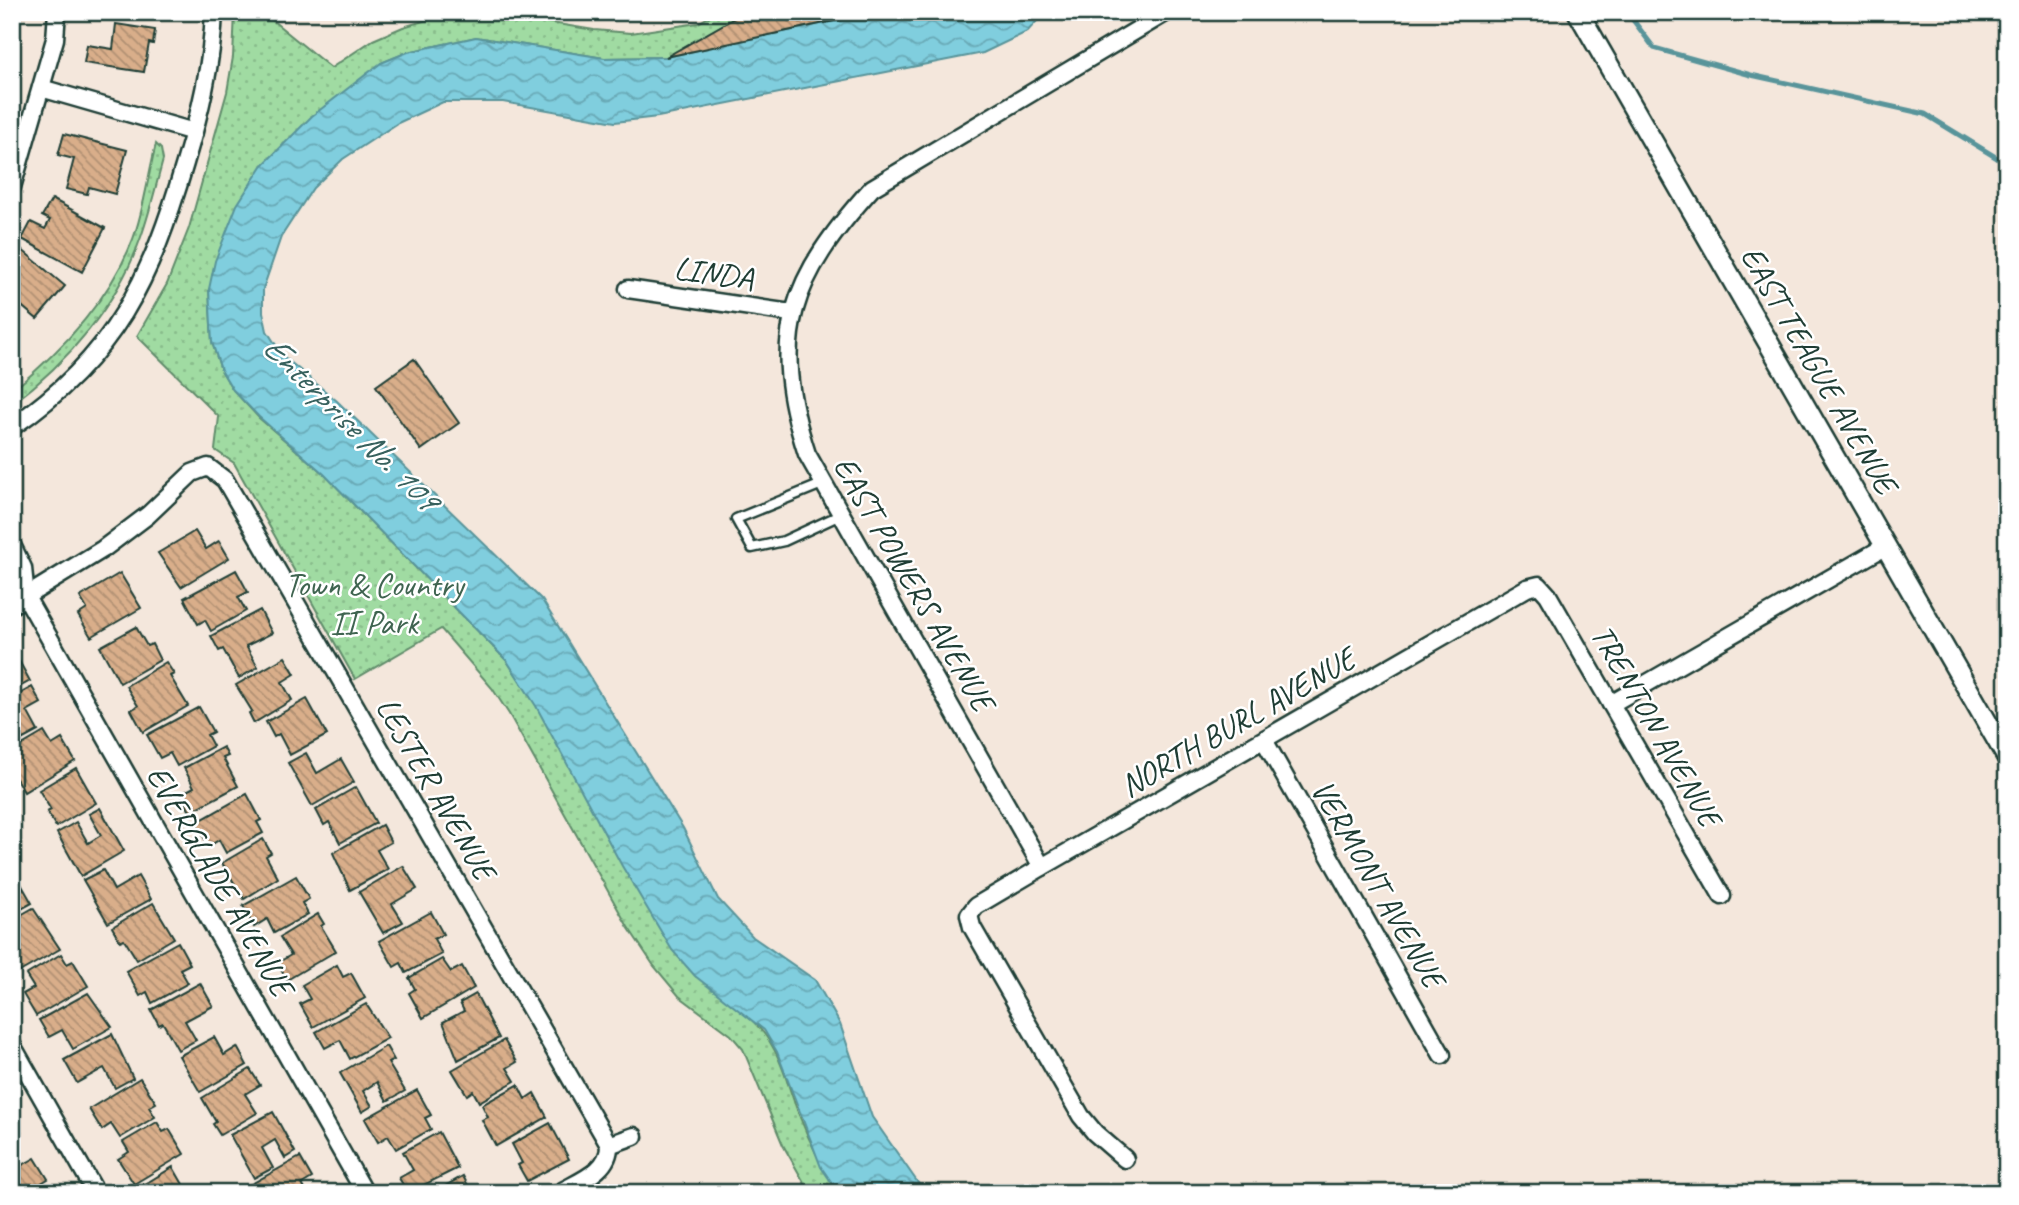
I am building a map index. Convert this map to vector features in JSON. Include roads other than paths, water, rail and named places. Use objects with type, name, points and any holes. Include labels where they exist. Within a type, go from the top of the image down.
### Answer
[{"type":"street","points":[[12,187],[55,38],[57,12]]},
{"type":"street","points":[[12,427],[75,376],[123,316],[159,247],[194,132],[212,50],[214,12]]},
{"type":"street","points":[[791,313],[812,265],[872,188],[1167,12]]},
{"type":"street","name":"EAST TEAGUE AVENUE","points":[[1578,12],[2007,757]]},
{"type":"street","points":[[41,88],[194,132]]},
{"type":"street","name":"LINDA","points":[[628,289],[791,313]]},
{"type":"street","name":"EAST POWERS AVENUE","points":[[791,313],[790,383],[796,421],[822,484],[1042,867]]},
{"type":"street","name":"LESTER AVENUE","points":[[17,597],[103,549],[148,515],[192,473],[208,467],[225,480],[609,1145]]},
{"type":"street","name":"EVERGLADE AVENUE","points":[[12,545],[23,568],[17,597],[365,1193]]},
{"type":"street","points":[[1611,704],[1886,546]]},
{"type":"street","name":"NORTH BURL AVENUE","points":[[1125,1159],[1095,1133],[1081,1116],[972,926],[969,915],[976,906],[1042,867],[1527,588],[1539,585]]},
{"type":"street","name":"TRENTON AVENUE","points":[[1539,585],[1548,595],[1721,896]]},
{"type":"street","name":"VERMONT AVENUE","points":[[1264,740],[1442,1055]]},
{"type":"street","points":[[12,1045],[96,1193]]},
{"type":"street","points":[[559,1193],[604,1166],[609,1155],[609,1145],[634,1136]]},
{"type":"lane","points":[[822,484],[736,519],[752,548],[784,541],[840,514]]},
{"type":"water","name":"Enterprise No. 109","points":[[876,12],[1045,12],[1027,32],[983,53],[658,117],[615,122],[503,102],[443,102],[398,123],[343,159],[313,188],[281,237],[263,289],[263,312],[267,331],[283,356],[337,401],[542,600],[683,828],[718,899],[753,937],[815,980],[840,1024],[872,1117],[925,1193],[839,1193],[821,1167],[777,1052],[764,1030],[695,976],[672,950],[622,866],[536,706],[507,661],[324,474],[259,417],[233,390],[221,370],[212,342],[209,289],[215,261],[237,205],[262,166],[312,116],[381,63],[408,52],[476,37],[604,58],[666,57]]},
{"type":"waterway","points":[[1627,12],[1654,48],[1751,75],[1925,114],[2007,164]]},
{"type":"park label","name":"Town & Country II Park","points":[[374,603]]}]
